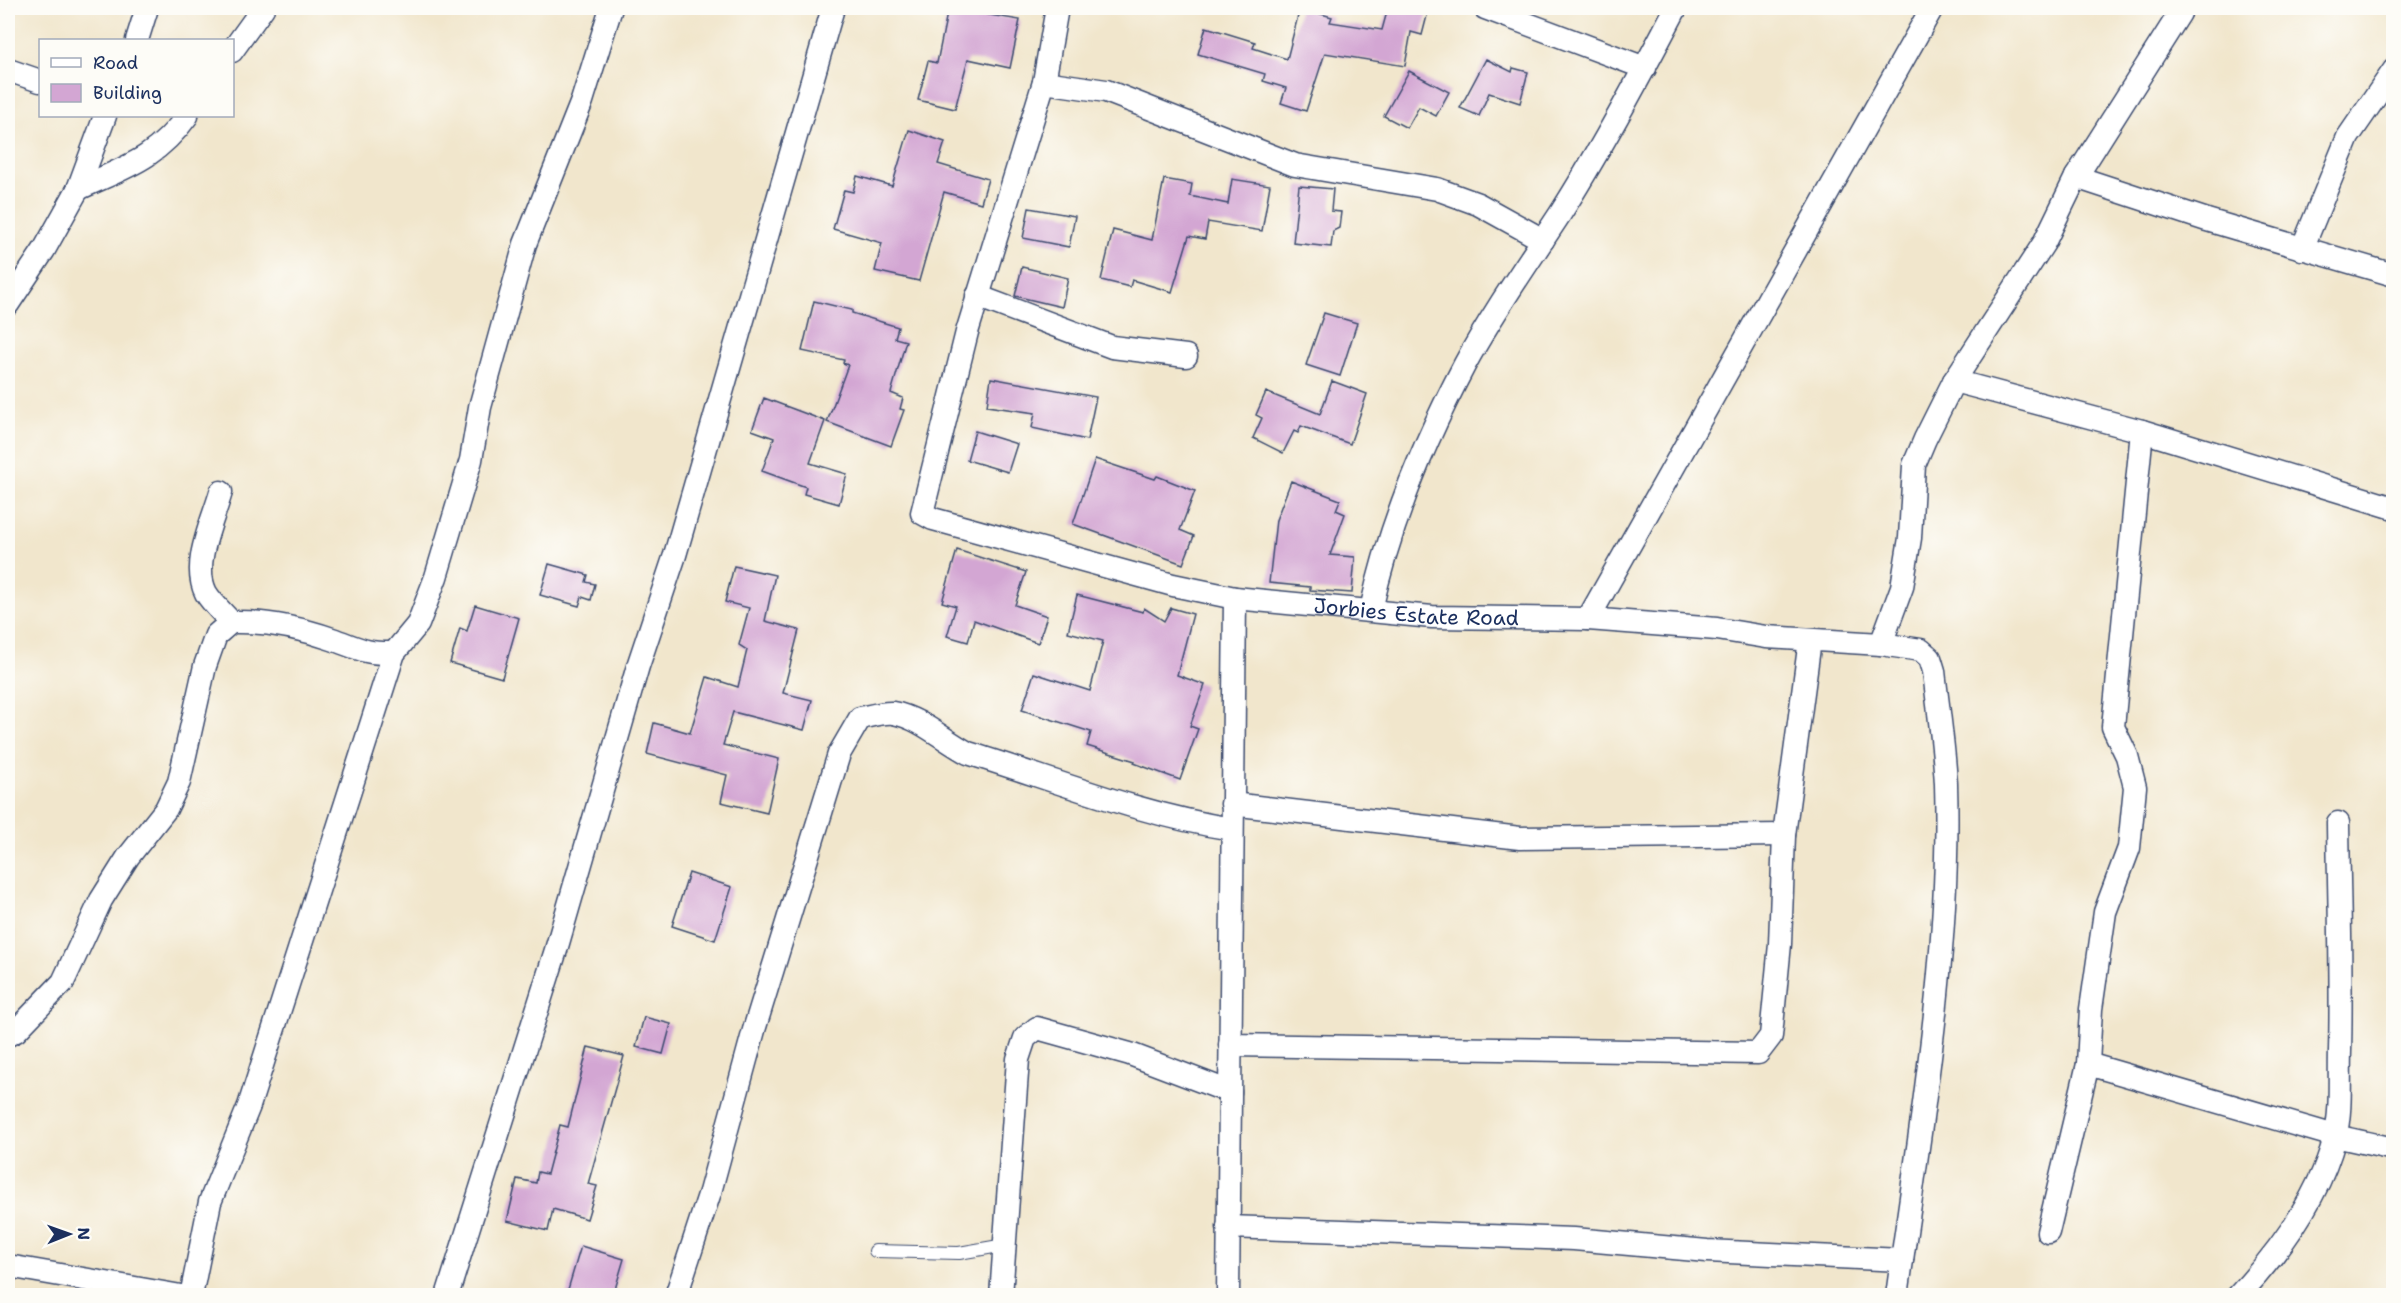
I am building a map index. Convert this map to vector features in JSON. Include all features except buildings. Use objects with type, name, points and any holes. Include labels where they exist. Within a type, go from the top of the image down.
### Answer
[{"type":"street","points":[[136,39],[147,8]]},
{"type":"street","points":[[234,48],[263,8]]},
{"type":"street","points":[[191,1296],[210,1202],[249,1106],[394,652],[418,624],[436,577],[471,460],[490,367],[525,244],[582,101],[611,8]]},
{"type":"street","points":[[447,1296],[556,950],[638,666],[675,555],[833,8]]},
{"type":"street","points":[[1057,8],[1044,82],[977,296],[1112,347],[1186,356]]},
{"type":"street","points":[[1485,8],[1645,68]]},
{"type":"street","points":[[1371,610],[1394,526],[1446,402],[1466,362],[1543,240],[1645,68],[1676,8]]},
{"type":"street","points":[[1588,619],[1932,8]]},
{"type":"street","points":[[1881,644],[1902,587],[1910,538],[1914,465],[1954,381],[2044,243],[2076,177],[2180,13]]},
{"type":"street","points":[[8,70],[39,81]]},
{"type":"street","points":[[2302,249],[2349,137],[2394,70]]},
{"type":"street","points":[[1044,82],[1106,91],[1295,165],[1437,189],[1478,204],[1543,240]]},
{"type":"street","points":[[8,304],[44,250],[78,189],[105,117]]},
{"type":"street","points":[[78,189],[151,155],[173,136],[186,117]]},
{"type":"street","points":[[2076,177],[2302,249],[2394,275]]},
{"type":"street","name":"Jorbies Estate Road","points":[[977,296],[934,454],[922,513],[933,519],[1173,585],[1234,598],[1432,617],[1588,619],[1810,640],[1881,644],[1921,650],[1930,658],[1934,671],[1946,783],[1943,901],[1929,1067],[1902,1260]]},
{"type":"street","points":[[1954,381],[2142,431],[2394,508]]},
{"type":"street","points":[[2048,1232],[2088,1064],[2091,1009],[2105,912],[2128,848],[2134,787],[2127,756],[2113,727],[2142,431]]},
{"type":"street","points":[[221,492],[203,556],[201,577],[207,594],[231,622]]},
{"type":"street","points":[[1228,1296],[1234,598]]},
{"type":"street","points":[[8,1035],[16,1031],[63,982],[101,900],[128,857],[166,809],[179,782],[205,666],[216,635],[231,622],[258,621],[330,639],[369,654],[394,652]]},
{"type":"street","points":[[1230,1045],[1758,1053],[1771,1036],[1780,944],[1784,836],[1810,640]]},
{"type":"street","points":[[676,1296],[710,1192],[754,1030],[839,754],[860,718],[891,713],[916,720],[945,741],[968,753],[1154,812],[1194,823],[1232,829]]},
{"type":"street","points":[[1232,804],[1520,838],[1784,836]]},
{"type":"street","points":[[2238,1296],[2257,1275],[2294,1224],[2323,1174],[2335,1136],[2341,1005],[2338,823]]},
{"type":"street","points":[[1001,1296],[1018,1059],[1025,1038],[1037,1028],[1130,1054],[1230,1092]]},
{"type":"street","points":[[2088,1064],[2335,1136],[2394,1149]]},
{"type":"street","points":[[1228,1227],[1574,1239],[1707,1251],[1902,1260],[1897,1296]]},
{"type":"street","points":[[8,1266],[181,1296]]},
{"type":"lane","points":[[875,1251],[959,1253],[1005,1245]]}]
